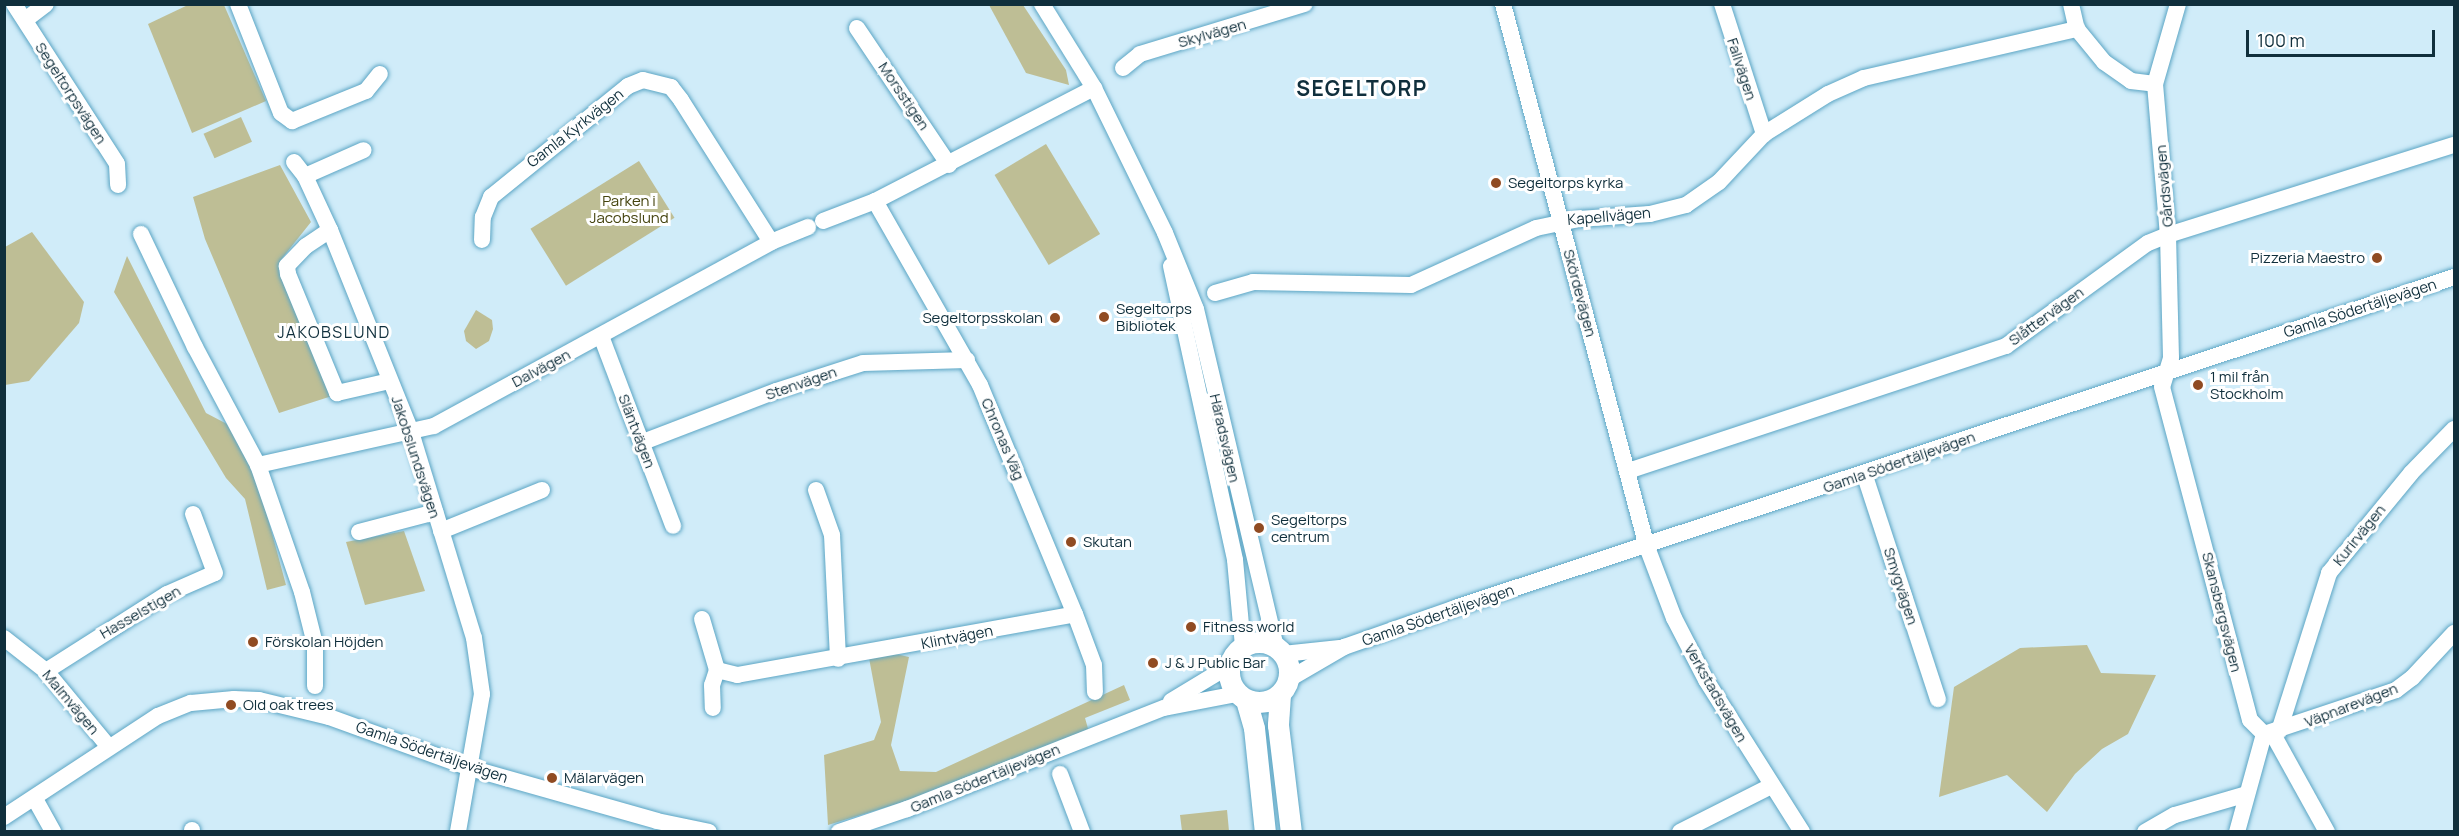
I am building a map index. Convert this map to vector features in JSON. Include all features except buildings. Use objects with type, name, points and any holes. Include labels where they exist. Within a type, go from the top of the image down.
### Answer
[{"type":"main road","points":[[1265,831],[1254,728],[1242,697],[1229,680],[1229,666],[1243,646],[1261,642],[1280,651],[1284,687],[1278,725],[1291,831]]},
{"type":"main road","points":[[1242,697],[1261,703],[1284,687]]},
{"type":"street","name":"Segeltorpsvägen","points":[[14,4],[117,164],[118,185]]},
{"type":"street","points":[[25,20],[46,4]]},
{"type":"street","points":[[238,4],[281,113],[292,121],[366,91],[380,74]]},
{"type":"street","name":"Häradsvägen","points":[[1042,4],[1094,88],[1165,232],[1196,309],[1280,651]]},
{"type":"street","name":"Skylvägen","points":[[1123,68],[1140,54],[1305,4]]},
{"type":"street","name":"Skördevägen","points":[[1503,4],[1647,547]]},
{"type":"street","name":"Fallvägen","points":[[1722,4],[1764,134]]},
{"type":"street","points":[[2071,4],[2077,29],[2104,62],[2131,81],[2155,84]]},
{"type":"street","name":"Gårdsvägen","points":[[2167,372],[2171,358],[2168,235],[2155,84],[2178,4]]},
{"type":"street","name":"Morsstigen","points":[[857,28],[949,165]]},
{"type":"street","name":"Kapellvägen","points":[[1215,293],[1253,282],[1411,285],[1536,228],[1560,221],[1650,214],[1686,205],[1719,182],[1764,134],[1828,94],[1864,78],[2077,29]]},
{"type":"street","name":"Gamla Kyrkvägen","points":[[482,240],[483,217],[491,198],[628,86],[643,80],[671,87],[771,242]]},
{"type":"street","points":[[875,201],[949,165],[1094,88]]},
{"type":"street","name":"Slåttervägen","points":[[1628,471],[2006,346],[2148,243],[2454,145]]},
{"type":"street","points":[[305,176],[364,150]]},
{"type":"street","name":"Jakobslundsvägen","points":[[294,162],[305,176],[330,230],[411,432],[474,638],[482,694],[470,768]]},
{"type":"street","name":"Dalvägen","points":[[258,465],[434,426],[771,242],[875,201]]},
{"type":"street","name":"Chronas Väg","points":[[875,201],[967,360],[1075,614],[1094,665],[1095,692]]},
{"type":"street","points":[[330,230],[287,266],[288,274],[337,393],[390,381]]},
{"type":"street","name":"Häradsvägen","points":[[1165,232],[1179,315],[1211,436],[1235,560],[1243,646]]},
{"type":"street","points":[[141,234],[195,347],[258,465],[302,592],[315,644],[315,686]]},
{"type":"street","name":"Gamla Södertäljevägen","points":[[1280,651],[1344,647],[2454,277]]},
{"type":"street","name":"Släntvägen","points":[[601,336],[673,526]]},
{"type":"street","name":"Stenvägen","points":[[643,442],[863,363],[967,360]]},
{"type":"street","name":"Skansbergsvägen","points":[[2167,372],[2162,387],[2250,720],[2275,738],[2327,831]]},
{"type":"street","name":"Kurirvägen","points":[[2237,831],[2247,794],[2330,573],[2410,473],[2454,429]]},
{"type":"street","name":"Smygvägen","points":[[1864,473],[1938,699]]},
{"type":"street","points":[[441,531],[542,490]]},
{"type":"street","points":[[816,490],[832,535],[838,659]]},
{"type":"street","points":[[359,532],[435,512]]},
{"type":"street","name":"Hasselstigen","points":[[46,671],[167,594],[214,573],[192,514]]},
{"type":"street","name":"Verkstadsvägen","points":[[1647,547],[1679,628],[1771,786],[1802,831]]},
{"type":"street","name":"Klintvägen","points":[[717,670],[737,675],[838,659],[1075,614]]},
{"type":"street","points":[[702,619],[717,670],[712,685],[713,708]]},
{"type":"street","name":"Väpnarevägen","points":[[2271,733],[2396,690],[2412,678],[2454,633]]},
{"type":"street","name":"Malmvägen","points":[[4,638],[46,671],[108,746]]},
{"type":"street","name":"Gamla Södertäljevägen","points":[[1284,687],[1344,647]]},
{"type":"street","name":"Gamla Södertäljevägen","points":[[839,831],[907,809],[1164,708],[1229,666]]},
{"type":"street","name":"Gamla Södertäljevägen","points":[[1164,708],[1242,697]]},
{"type":"street","name":"Gamla Södertäljevägen","points":[[4,817],[35,799],[108,746],[158,716],[191,703],[258,700],[329,717],[470,768],[657,821],[709,831]]},
{"type":"street","points":[[458,831],[470,768]]},
{"type":"street","points":[[1060,774],[1082,831]]},
{"type":"street","points":[[1680,831],[1771,786]]},
{"type":"street","points":[[2145,831],[2175,815],[2247,794]]},
{"type":"street","points":[[35,799],[53,831]]},
{"type":"green space","points":[[190,4],[224,5],[266,101],[192,133],[148,24]]},
{"type":"green space","points":[[989,5],[1023,5],[1066,70],[1069,85],[1026,73]]},
{"type":"green space","points":[[241,117],[252,142],[215,158],[204,134]]},
{"type":"green space","points":[[1046,144],[1100,234],[1049,265],[995,175]]},
{"type":"green space","name":"Parken i Jacobslund","points":[[639,161],[675,218],[566,286],[530,229]]},
{"type":"green space","points":[[280,165],[311,222],[280,261],[281,274],[332,396],[279,413],[205,239],[193,197]]},
{"type":"green space","points":[[32,232],[84,302],[79,323],[29,381],[5,385],[5,247]]},
{"type":"green space","points":[[127,256],[206,413],[227,424],[253,463],[286,585],[267,590],[245,499],[226,478],[114,292]]},
{"type":"green space","points":[[476,310],[492,320],[493,329],[489,341],[476,349],[466,341],[464,331]]},
{"type":"green space","points":[[404,531],[425,591],[365,605],[346,542]]},
{"type":"green space","points":[[2087,645],[2101,673],[2156,675],[2128,734],[2102,749],[2075,774],[2047,812],[2007,775],[1939,797],[1954,687],[2020,648]]},
{"type":"green space","points":[[896,654],[909,657],[891,745],[900,771],[936,772],[1124,685],[1130,700],[1085,718],[1089,732],[936,792],[828,825],[824,755],[874,740],[881,722],[869,658]]},
{"type":"green space","points":[[1227,810],[1229,831],[1182,831],[1180,815]]},
{"type":"place","name":"Segeltorps kyrka","points":[[1496,183]]},
{"type":"place","name":"Pizzeria Maestro","points":[[2377,258]]},
{"type":"place","name":"Segeltorps Bibliotek","points":[[1104,317]]},
{"type":"place","name":"Segeltorpsskolan","points":[[1055,318]]},
{"type":"place","name":"1 mil från Stockholm","points":[[2198,385]]},
{"type":"place","name":"Segeltorps centrum","points":[[1259,528]]},
{"type":"place","name":"Skutan","points":[[1071,542]]},
{"type":"place","name":"Fitness world","points":[[1191,627]]},
{"type":"place","name":"Förskolan Höjden","points":[[253,642]]},
{"type":"place","name":"J & J Public Bar","points":[[1153,663]]},
{"type":"place","name":"Old oak trees","points":[[231,705]]},
{"type":"place","name":"Mälarvägen","points":[[552,778]]},
{"type":"district","name":"SEGELTORP","points":[[1362,88]]},
{"type":"district","name":"JAKOBSLUND","points":[[334,332]]}]
